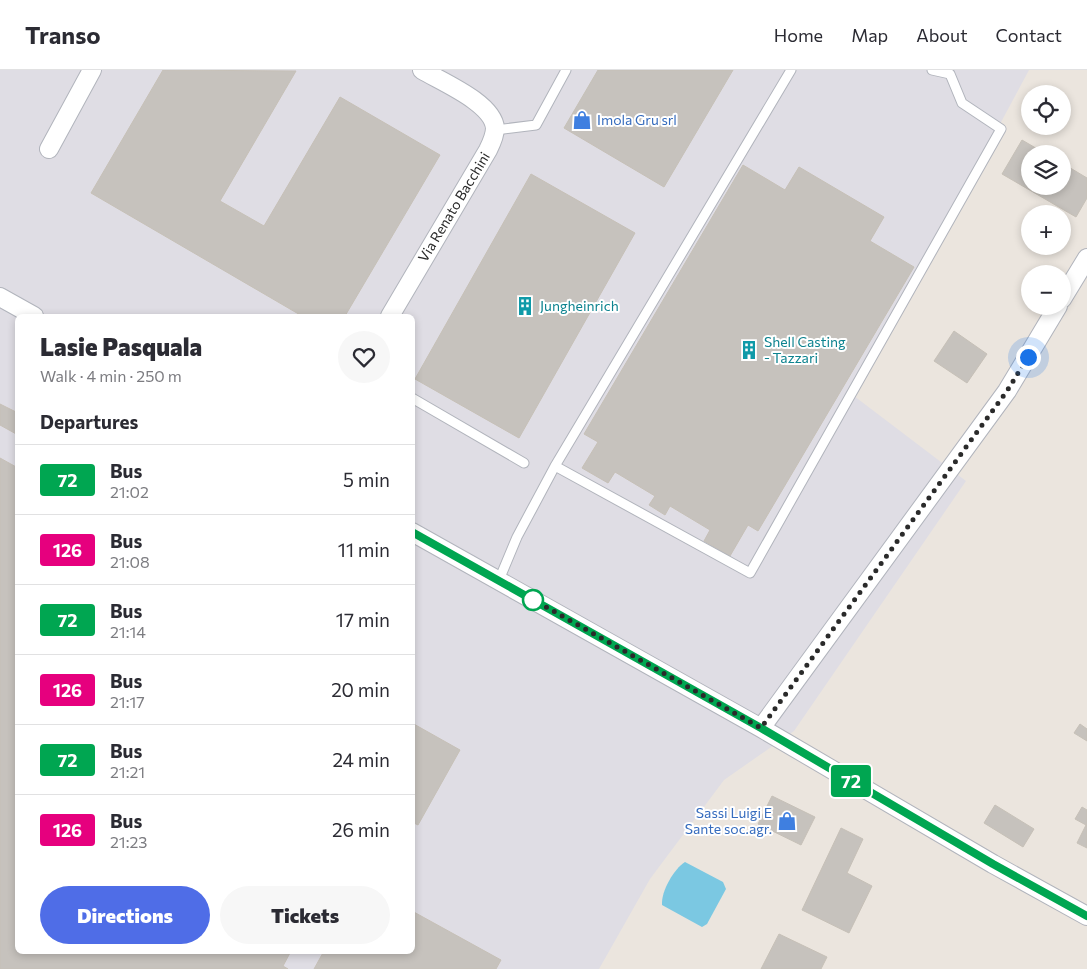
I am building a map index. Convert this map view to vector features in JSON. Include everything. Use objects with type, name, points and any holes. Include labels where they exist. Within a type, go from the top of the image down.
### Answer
[{"type":"street","points":[[50,149],[92,70]]},
{"type":"street","points":[[422,70],[483,106],[492,115],[495,130]]},
{"type":"street","name":"Via Renato Bacchini","points":[[391,314],[488,150],[495,130]]},
{"type":"street","points":[[1071,284],[1087,258]]},
{"type":"street","points":[[0,297],[30,314]]},
{"type":"street","points":[[761,728],[1007,391],[1053,315]]},
{"type":"street","points":[[415,534],[761,728],[993,864],[1087,916]]},
{"type":"lane","points":[[495,130],[536,125],[566,70]]},
{"type":"lane","points":[[499,580],[517,537],[555,466],[791,70]]},
{"type":"lane","points":[[555,466],[750,573],[1001,129],[962,103],[950,74],[932,70]]},
{"type":"lane","points":[[415,400],[524,463]]},
{"type":"shaded area","points":[[0,70],[1029,70],[854,396],[966,481],[794,731],[724,780],[650,879],[599,969],[0,969]]},
{"type":"water","points":[[685,862],[723,882],[726,889],[707,924],[702,927],[662,905],[662,899],[669,881]]},
{"type":"building","points":[[163,70],[296,71],[220,201],[264,226],[340,97],[440,155],[346,314],[299,314],[91,193]]},
{"type":"building","points":[[598,70],[733,70],[664,187],[564,128]]},
{"type":"building","points":[[1022,140],[1031,145],[1021,145],[1021,185],[1002,174]]},
{"type":"building","name":"Shell Casting - Tazzari","points":[[743,165],[785,190],[799,167],[884,217],[870,241],[914,267],[758,531],[748,525],[730,556],[704,541],[710,530],[670,506],[665,515],[649,505],[655,496],[615,472],[608,483],[582,468],[598,442],[584,434]]},
{"type":"building","points":[[1071,168],[1087,178],[1087,198],[1076,217],[1071,214],[1071,205],[1055,205],[1038,195],[1071,195]]},
{"type":"building","name":"Jungheinrich","points":[[531,174],[635,233],[519,438],[415,379]]},
{"type":"building","points":[[954,331],[987,354],[967,383],[934,361]]},
{"type":"building","points":[[0,404],[15,412],[15,433],[0,425]]},
{"type":"building","points":[[0,458],[15,466],[15,954],[289,954],[283,966],[288,969],[0,969]]},
{"type":"building","points":[[1080,724],[1087,729],[1087,741],[1074,733]]},
{"type":"building","points":[[415,725],[460,750],[418,825],[415,824]]},
{"type":"building","name":"Sassi Luigi E Sante soc.agr.","points":[[772,796],[815,817],[801,845],[758,824]]},
{"type":"building","points":[[995,805],[1034,829],[1023,847],[984,823]]},
{"type":"building","points":[[1082,807],[1087,810],[1087,848],[1077,843],[1086,825],[1075,819]]},
{"type":"building","points":[[841,828],[863,839],[847,873],[872,886],[849,933],[802,910]]},
{"type":"building","points":[[415,913],[501,960],[496,969],[314,969],[322,954],[415,954]]},
{"type":"building","points":[[779,934],[827,957],[821,969],[761,969]]},
{"type":"bus line","name":"72","points":[[415,534],[761,728],[993,864],[1087,916]]},
{"type":"place","name":"Imola Gru srl","points":[[582,120]]},
{"type":"place","name":"Jungheinrich","points":[[525,306]]},
{"type":"place","name":"Shell Casting - Tazzari","points":[[749,350]]},
{"type":"place","name":"Sassi Luigi E Sante soc.agr.","points":[[787,821]]},
{"type":"route","points":[[533,600],[761,728],[1007,391],[1028,357]]}]
